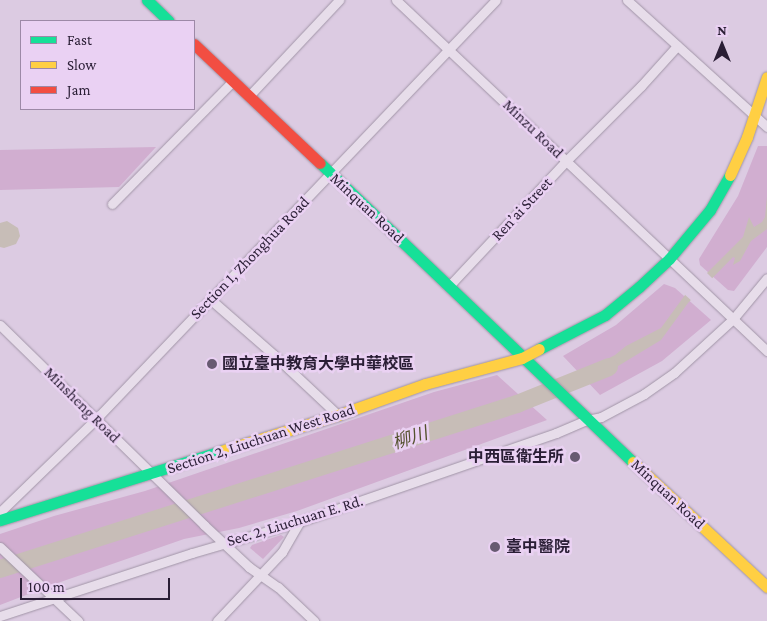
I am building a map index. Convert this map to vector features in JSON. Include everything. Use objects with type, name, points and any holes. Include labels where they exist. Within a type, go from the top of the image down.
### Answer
[{"type":"street","points":[[147,0],[168,20]]},
{"type":"street","points":[[249,96],[339,0]]},
{"type":"street","name":"Minzu Road","points":[[396,0],[733,318]]},
{"type":"street","name":"Section 1, Zhonghua Road","points":[[0,512],[96,419],[496,0]]},
{"type":"street","points":[[628,0],[767,127]]},
{"type":"street","name":"Minquan Road","points":[[195,45],[450,285],[587,420],[767,587]]},
{"type":"street","name":"Ren’ai Street","points":[[450,285],[677,46]]},
{"type":"street","name":"Section 2, Liuchuan West Road","points":[[0,520],[338,415],[426,384],[522,358],[604,315],[639,288],[669,259],[710,210],[725,186],[754,116],[767,77]]},
{"type":"street","points":[[112,204],[233,81]]},
{"type":"street","name":"Sec. 2, Liuchuan E. Rd.","points":[[0,616],[225,543],[299,522],[612,412],[674,373],[733,318],[767,278]]},
{"type":"street","points":[[210,299],[338,415]]},
{"type":"street","points":[[733,318],[767,352]]},
{"type":"street","name":"Minsheng Road","points":[[0,325],[204,525],[225,543]]},
{"type":"street","points":[[217,621],[282,552],[299,522]]},
{"type":"street","points":[[225,543],[249,567],[262,574],[314,621]]},
{"type":"street","points":[[1,548],[78,621]]},
{"type":"shaded area","points":[[758,146],[767,146],[767,247],[734,291],[728,290],[700,265],[699,259],[738,196]]},
{"type":"shaded area","points":[[156,147],[119,187],[0,190],[0,150]]},
{"type":"shaded area","points":[[767,196],[767,229],[751,241],[740,261],[733,265],[735,258],[733,257],[688,303],[661,340],[595,380],[580,369],[590,368],[661,328],[685,295],[743,237],[749,217],[754,227],[762,222],[765,217]]},
{"type":"shaded area","points":[[7,221],[18,228],[20,236],[16,244],[4,248],[0,247],[0,223]]},
{"type":"shaded area","points":[[664,284],[675,288],[711,320],[662,361],[600,395],[563,356],[616,325]]},
{"type":"shaded area","points":[[497,375],[547,420],[297,511],[239,528],[184,539],[0,605],[0,534],[54,516],[145,491],[434,392]]},
{"type":"shaded area","points":[[281,535],[284,537],[263,559],[250,548],[252,545]]},
{"type":"pier","points":[[705,271],[714,280],[693,302],[683,293]]},
{"type":"waterway","name":"柳川","points":[[0,569],[517,404],[609,367]]},
{"type":"traffic: fast","points":[[147,0],[168,20]]},
{"type":"traffic: fast","points":[[320,163],[633,462]]},
{"type":"traffic: fast","points":[[539,349],[605,315],[639,287],[669,259],[710,210],[730,175]]},
{"type":"traffic: fast","points":[[0,520],[221,451]]},
{"type":"traffic: slow","points":[[730,175],[747,137],[767,77]]},
{"type":"traffic: slow","points":[[221,451],[338,415],[425,384],[522,358],[539,349]]},
{"type":"traffic: slow","points":[[633,462],[767,587]]},
{"type":"traffic: jam","points":[[195,45],[320,163]]},
{"type":"place","name":"國立臺中教育大學中華校區","points":[[212,364]]},
{"type":"place","name":"中西區衛生所","points":[[575,457]]},
{"type":"place","name":"臺中醫院","points":[[495,547]]}]
